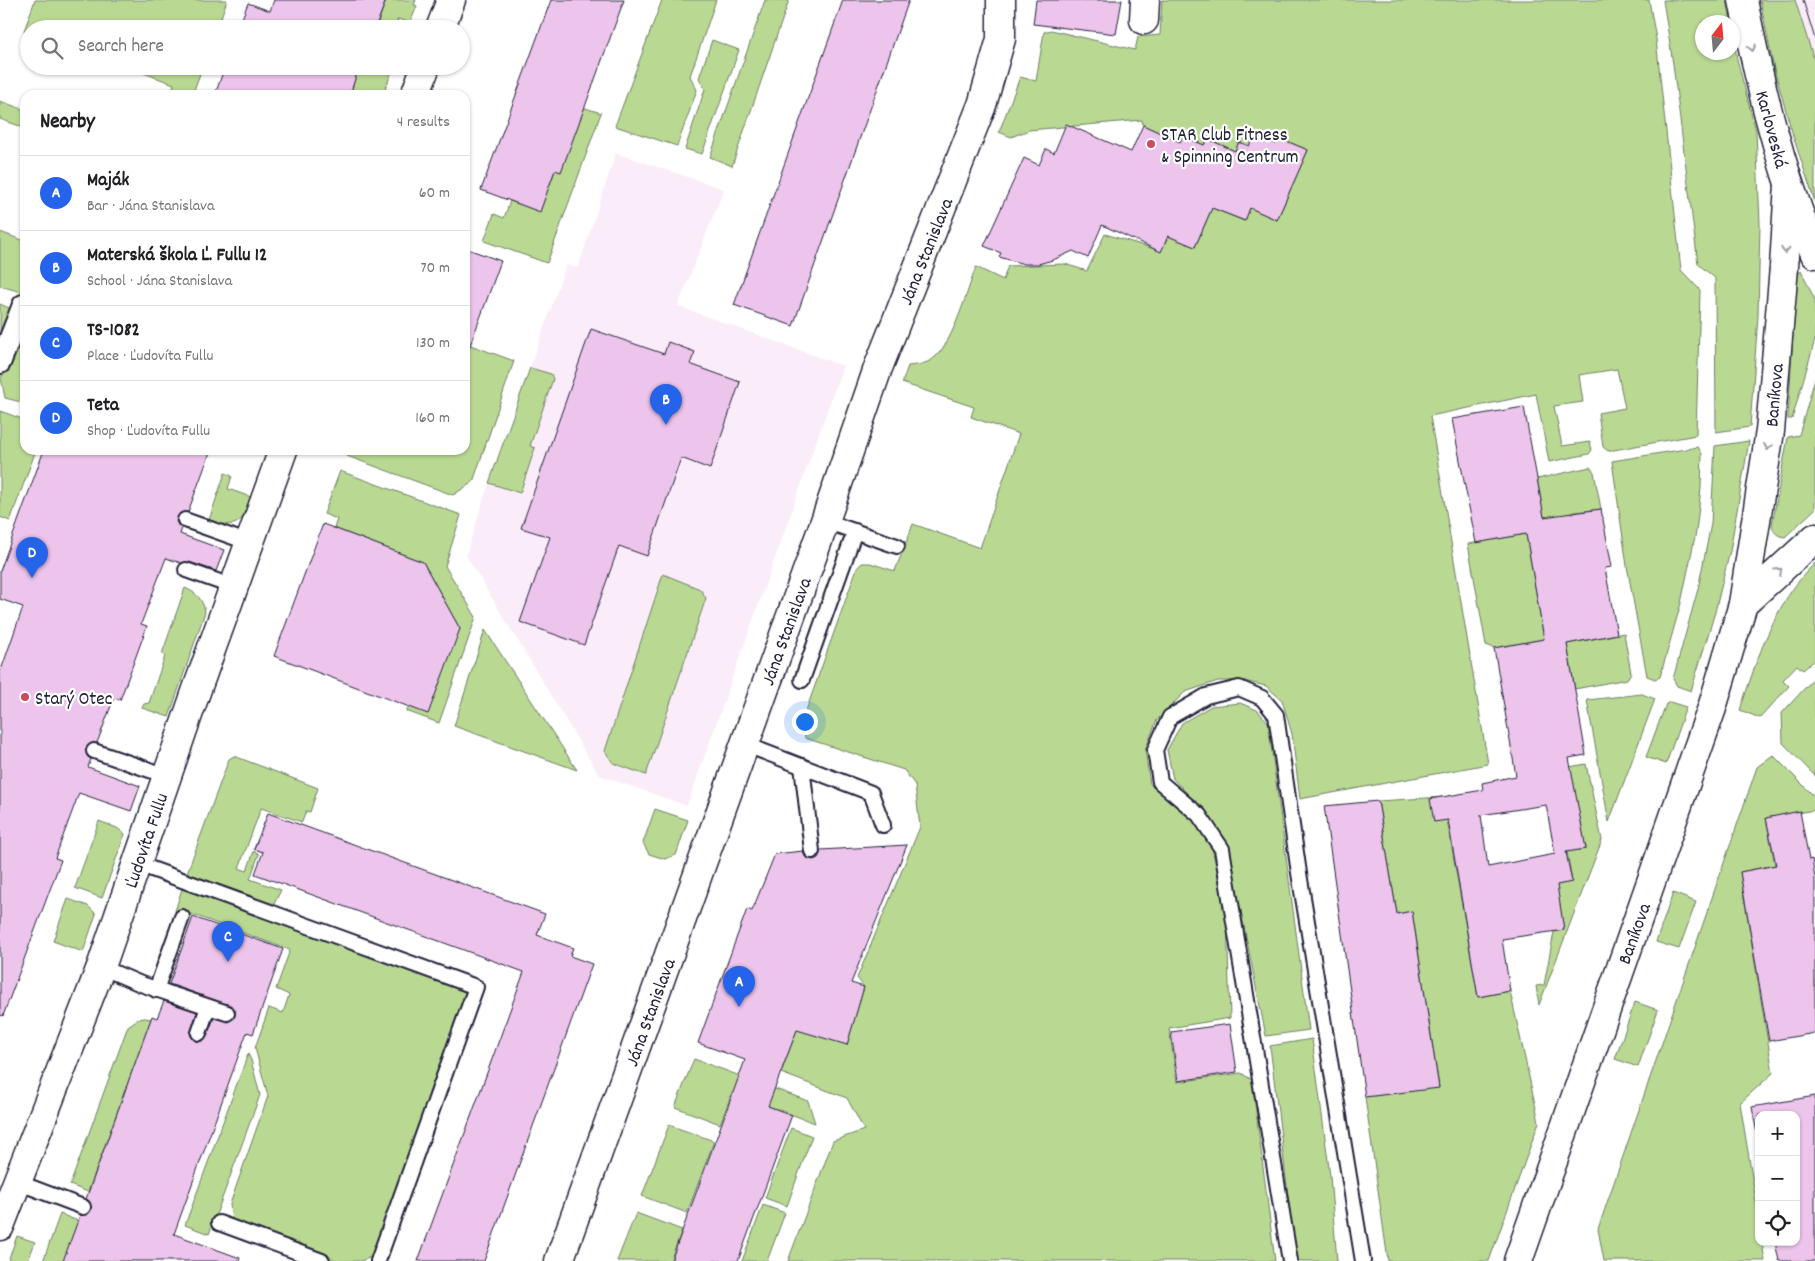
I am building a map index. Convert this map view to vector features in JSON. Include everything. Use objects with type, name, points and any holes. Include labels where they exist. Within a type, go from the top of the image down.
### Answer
[{"type":"street","points":[[443,20],[451,0]]},
{"type":"street","name":"Jána Stanislava","points":[[560,1261],[878,368],[982,104],[1001,39],[1001,0]]},
{"type":"street","name":"Karloveská","points":[[1743,0],[1768,115],[1789,184],[1815,254]]},
{"type":"street","points":[[417,90],[423,75]]},
{"type":"street","name":"Baníkova","points":[[1518,1261],[1712,708],[1743,604],[1770,431],[1789,184]]},
{"type":"street","points":[[0,364],[20,313]]},
{"type":"street","name":"Ľudovíta Fullu","points":[[0,1226],[101,967],[282,455]]},
{"type":"street","points":[[1743,604],[1815,538]]},
{"type":"lane","points":[[186,520],[250,543]]},
{"type":"lane","points":[[825,521],[897,546]]},
{"type":"lane","points":[[802,680],[855,531]]},
{"type":"lane","points":[[186,570],[234,587]]},
{"type":"lane","points":[[1290,1261],[1222,849],[1199,815],[1160,782],[1155,750],[1170,717],[1206,696],[1240,688],[1262,698],[1276,715],[1299,873],[1363,1261]]},
{"type":"lane","points":[[744,744],[871,793],[883,825]]},
{"type":"lane","points":[[94,751],[167,776]]},
{"type":"lane","points":[[802,766],[812,851]]},
{"type":"lane","points":[[138,864],[476,987],[378,1261]]},
{"type":"lane","points":[[156,990],[182,917]]},
{"type":"lane","points":[[101,967],[156,990],[227,1013]]},
{"type":"lane","points":[[199,1033],[208,1007]]},
{"type":"lane","points":[[18,1182],[83,1207]]},
{"type":"lane","points":[[219,1223],[322,1261]]},
{"type":"shaded area","points":[[1795,0],[1815,0],[1815,63],[1812,54]]},
{"type":"shaded area","points":[[616,153],[724,189],[678,306],[843,366],[687,806],[599,775],[466,555],[485,495],[566,265],[578,268]]},
{"type":"green space","points":[[35,0],[227,0],[220,20],[28,20]]},
{"type":"green space","points":[[386,0],[416,0],[414,5],[417,6],[411,20],[379,20]]},
{"type":"green space","points":[[662,0],[716,0],[690,76],[697,90],[677,146],[615,126]]},
{"type":"green space","points":[[765,0],[789,0],[732,166],[710,157]]},
{"type":"green space","points":[[1162,0],[1649,0],[1656,39],[1681,270],[1700,290],[1696,435],[1608,451],[1603,447],[1598,413],[1625,408],[1617,369],[1579,375],[1583,402],[1554,406],[1562,446],[1590,442],[1592,450],[1589,454],[1549,462],[1536,394],[1430,416],[1488,764],[1300,799],[1292,734],[1282,700],[1266,686],[1244,681],[1218,681],[1185,692],[1157,720],[1145,750],[1150,784],[1192,819],[1212,848],[1227,916],[1230,1018],[1169,1028],[1177,1082],[1241,1073],[1252,1080],[1275,1261],[788,1261],[833,1141],[864,1130],[847,1098],[781,1073],[797,1029],[847,1044],[864,987],[857,978],[920,827],[915,785],[904,770],[805,738],[803,719],[857,568],[862,563],[870,563],[895,571],[913,524],[980,548],[1019,434],[971,417],[974,407],[902,383],[908,366],[928,362],[941,351],[959,316],[976,267],[1003,280],[1008,266],[1065,264],[1087,271],[1105,234],[1161,251],[1168,236],[1195,247],[1212,208],[1244,221],[1250,208],[1277,220],[1308,150],[1279,138],[1276,144],[1249,146],[1239,142],[1235,151],[1208,139],[1204,145],[1178,148],[1169,137],[1143,125],[1142,120],[1029,130],[1011,137],[999,132],[1020,77],[1036,81],[1044,32],[1051,30],[1135,50],[1138,37],[1160,35]]},
{"type":"green space","points":[[1663,0],[1727,0],[1730,15],[1695,15],[1695,60],[1737,60],[1756,131],[1760,223],[1758,316],[1750,427],[1716,432],[1715,278],[1698,264],[1673,64]]},
{"type":"green space","points":[[1760,0],[1795,0],[1815,63],[1815,202],[1794,139],[1774,69]]},
{"type":"green space","points":[[712,40],[739,50],[702,154],[685,149],[705,89],[699,78]]},
{"type":"green space","points":[[149,75],[200,75],[194,90],[172,90],[174,84]]},
{"type":"green space","points":[[356,75],[391,75],[385,90],[352,90]]},
{"type":"green space","points":[[0,101],[20,108],[20,126],[0,119]]},
{"type":"green space","points":[[579,106],[601,113],[547,263],[484,241],[494,214],[504,218],[510,201],[540,211]]},
{"type":"green space","points":[[0,232],[20,239],[20,292],[0,286]]},
{"type":"green space","points":[[1801,270],[1815,300],[1815,340],[1792,419],[1788,419],[1796,286]]},
{"type":"green space","points":[[0,304],[9,308],[12,315],[0,347]]},
{"type":"green space","points":[[20,331],[20,402],[5,398],[1,378]]},
{"type":"green space","points":[[470,345],[514,361],[473,482],[453,495],[347,456],[470,455]]},
{"type":"green space","points":[[530,368],[551,374],[553,379],[530,446],[535,448],[520,493],[489,483]]},
{"type":"green space","points":[[1815,378],[1815,509],[1785,537],[1782,537],[1776,534],[1772,525],[1788,437],[1799,435]]},
{"type":"green space","points":[[0,411],[20,418],[20,455],[34,455],[10,521],[0,517]]},
{"type":"green space","points":[[1749,441],[1730,551],[1715,612],[1691,691],[1677,686],[1673,679],[1698,589],[1711,524],[1715,446]]},
{"type":"green space","points":[[1698,447],[1702,454],[1701,488],[1696,532],[1681,603],[1660,677],[1655,679],[1647,676],[1627,566],[1612,461]]},
{"type":"green space","points":[[1590,467],[1594,472],[1601,509],[1575,512],[1545,522],[1537,479]]},
{"type":"green space","points":[[340,471],[461,515],[445,566],[476,617],[439,723],[406,711],[460,629],[423,562],[334,528],[337,519],[324,514]]},
{"type":"green space","points":[[225,473],[232,476],[228,489],[251,497],[241,519],[233,524],[209,520]]},
{"type":"green space","points":[[1526,534],[1544,639],[1494,648],[1486,645],[1468,544]]},
{"type":"green space","points":[[1815,563],[1815,660],[1803,670],[1797,665],[1783,680],[1789,686],[1760,718],[1740,710],[1761,651],[1778,613],[1789,595]]},
{"type":"green space","points":[[663,574],[700,589],[706,598],[646,775],[613,763],[605,751]]},
{"type":"green space","points":[[185,588],[199,597],[205,612],[169,717],[142,708],[144,704],[149,703],[165,656],[162,654]]},
{"type":"green space","points":[[485,630],[577,770],[454,726]]},
{"type":"green space","points":[[1624,633],[1631,673],[1627,679],[1575,689],[1567,644]]},
{"type":"green space","points":[[1815,677],[1815,776],[1783,743],[1782,713]]},
{"type":"green space","points":[[1642,694],[1655,699],[1609,822],[1587,700]]},
{"type":"green space","points":[[1670,702],[1686,707],[1666,764],[1646,757],[1666,704]]},
{"type":"green space","points":[[1240,703],[1257,710],[1268,722],[1309,1030],[1266,1036],[1228,847],[1204,810],[1173,779],[1167,750],[1182,723],[1211,706]]},
{"type":"green space","points":[[1773,755],[1815,797],[1815,810],[1766,818],[1775,865],[1740,872],[1773,1073],[1740,1103],[1755,1195],[1755,1246],[1763,1246],[1765,1261],[1604,1261],[1598,1229],[1757,767]]},
{"type":"green space","points":[[234,756],[318,788],[310,812],[306,811],[302,822],[261,808],[239,868],[247,871],[254,851],[259,854],[250,879],[281,890],[274,904],[187,873],[229,759]]},
{"type":"green space","points":[[1586,764],[1602,840],[1539,1005],[1536,986],[1544,985],[1554,932],[1564,930],[1556,885],[1572,881],[1567,852],[1586,848],[1569,767]]},
{"type":"green space","points":[[1443,797],[1478,997],[1510,991],[1539,1122],[1489,1261],[1388,1261],[1365,1097],[1439,1087],[1412,911],[1397,914],[1378,801]]},
{"type":"green space","points":[[655,809],[688,820],[676,855],[665,859],[649,854],[643,843]]},
{"type":"green space","points":[[99,821],[117,828],[125,834],[102,898],[75,888]]},
{"type":"green space","points":[[182,889],[466,990],[375,1256],[360,1261],[339,1261],[232,1221],[230,1204],[268,1096],[255,1048],[269,1008],[283,1013],[289,995],[276,989],[290,950],[191,914],[190,916],[175,911]]},
{"type":"green space","points":[[1673,893],[1696,902],[1679,949],[1656,942]]},
{"type":"green space","points":[[68,899],[88,906],[96,914],[83,952],[53,941]]},
{"type":"green space","points":[[1635,1002],[1658,1010],[1638,1067],[1615,1059]]},
{"type":"green space","points":[[138,1019],[151,1019],[88,1192],[70,1185],[128,1026]]},
{"type":"green space","points":[[1312,1039],[1330,1176],[1337,1261],[1296,1261],[1270,1046]]},
{"type":"green space","points":[[248,1054],[260,1095],[209,1234],[185,1225]]},
{"type":"green space","points":[[694,1059],[808,1101],[815,1123],[732,1093],[720,1124],[675,1107]]},
{"type":"green space","points":[[669,1125],[714,1141],[687,1213],[642,1196]]},
{"type":"green space","points":[[791,1128],[812,1136],[787,1206],[765,1198]]},
{"type":"green space","points":[[763,1205],[785,1213],[767,1261],[742,1261]]},
{"type":"green space","points":[[636,1213],[682,1230],[670,1261],[617,1261]]},
{"type":"green space","points":[[60,1214],[78,1221],[73,1261],[43,1261]]},
{"type":"green space","points":[[17,1236],[35,1242],[28,1261],[8,1261]]},
{"type":"building","points":[[274,0],[386,0],[378,20],[241,20],[248,3],[270,11]]},
{"type":"building","points":[[551,0],[624,0],[561,172],[555,170],[540,212],[481,190]]},
{"type":"building","points":[[843,0],[909,0],[793,326],[734,305]]},
{"type":"building","points":[[1036,0],[1122,0],[1116,34],[1033,24]]},
{"type":"building","points":[[222,75],[356,75],[352,90],[217,90]]},
{"type":"building","points":[[1066,124],[1131,152],[1143,125],[1180,142],[1183,136],[1204,145],[1208,139],[1235,151],[1239,142],[1249,146],[1254,135],[1276,144],[1279,138],[1308,150],[1277,220],[1250,208],[1245,221],[1212,208],[1195,247],[1168,236],[1161,252],[1102,225],[1088,258],[1073,251],[1038,264],[1024,264],[999,257],[1001,253],[984,246],[1024,158],[1039,165],[1046,149],[1054,153]]},
{"type":"building","points":[[470,250],[501,261],[470,346]]},
{"type":"building","points":[[591,329],[664,354],[668,342],[695,352],[690,364],[740,382],[710,469],[681,458],[647,556],[619,546],[584,645],[520,622],[550,537],[521,528]]},
{"type":"building","points":[[1524,407],[1544,517],[1601,509],[1612,567],[1605,568],[1617,634],[1567,644],[1586,755],[1569,758],[1586,849],[1566,852],[1572,882],[1557,885],[1564,930],[1502,939],[1510,991],[1478,997],[1448,820],[1434,822],[1430,799],[1483,790],[1482,783],[1516,776],[1494,648],[1544,639],[1526,534],[1476,543],[1452,419]],"holes":[[[1546,805],[1555,854],[1488,867],[1481,815]]]},
{"type":"building","points":[[42,455],[209,455],[188,512],[180,513],[176,521],[182,528],[180,534],[224,550],[216,571],[189,562],[181,563],[166,558],[141,624],[147,626],[120,700],[114,698],[97,743],[92,743],[86,749],[87,756],[91,759],[88,767],[140,786],[131,811],[79,793],[55,858],[61,860],[3,1016],[0,1015],[0,673],[23,607],[0,599],[0,571]]},
{"type":"building","points":[[323,524],[423,562],[460,629],[428,714],[274,656]]},
{"type":"building","points":[[1378,801],[1397,914],[1412,911],[1439,1088],[1365,1097],[1324,806]]},
{"type":"building","points":[[1800,811],[1809,860],[1812,859],[1815,879],[1815,1033],[1769,1041],[1740,872],[1776,865],[1766,818]]},
{"type":"building","points":[[268,813],[545,914],[537,935],[573,948],[570,956],[592,964],[484,1261],[418,1261],[524,972],[255,874],[263,852],[254,849]]},
{"type":"building","points":[[907,845],[851,983],[864,987],[847,1045],[797,1030],[768,1106],[792,1115],[738,1261],[671,1261],[745,1060],[698,1043],[747,909],[752,911],[775,854],[803,851],[805,857],[813,860],[818,858],[821,850]]},
{"type":"building","points":[[193,917],[283,949],[253,1034],[247,1032],[174,1234],[240,1258],[239,1261],[63,1261],[80,1215],[88,1214],[91,1210],[90,1202],[86,1199],[152,1016],[157,1018],[164,1001],[197,1012],[190,1034],[193,1039],[200,1042],[207,1036],[214,1018],[228,1022],[235,1016],[235,1011],[230,1005],[169,984]]},
{"type":"building","points":[[1230,1024],[1237,1072],[1178,1081],[1171,1032]]},
{"type":"building","points":[[1815,1096],[1815,1261],[1779,1261],[1776,1246],[1800,1246],[1800,1111],[1755,1111],[1755,1123],[1752,1107]]},
{"type":"tram line","points":[[1803,0],[1815,39]]},
{"type":"place","name":"STAR Club Fitness & Spinning Centrum","points":[[1151,144]]},
{"type":"place","name":"Materská škola Ľ. Fullu 12","points":[[666,425]]},
{"type":"place","name":"Teta","points":[[32,578]]},
{"type":"place","name":"Starý Otec","points":[[25,697]]},
{"type":"place","name":"TS-1082","points":[[228,962]]},
{"type":"place","name":"Maják","points":[[739,1007]]}]
